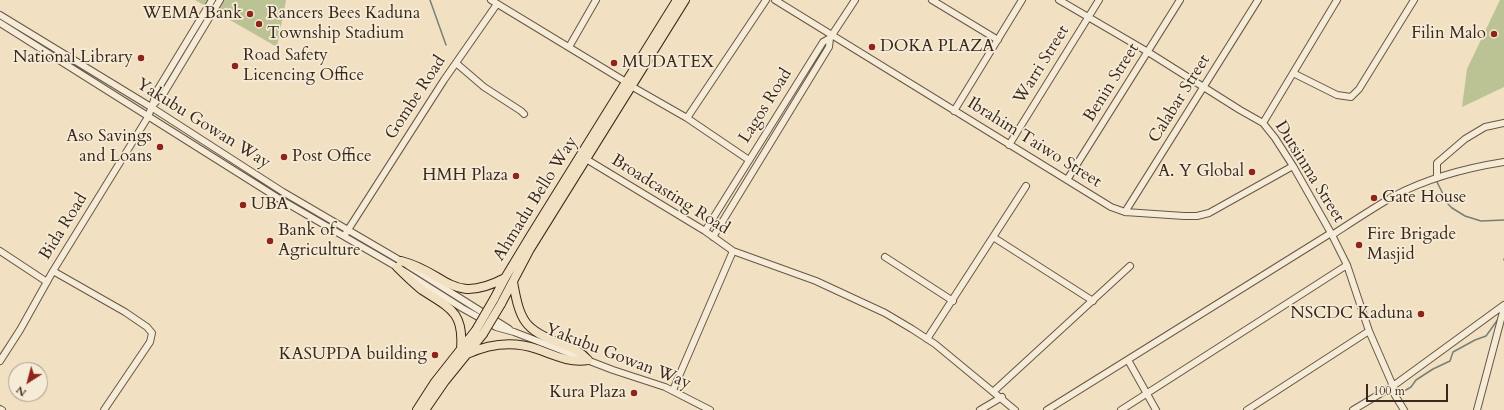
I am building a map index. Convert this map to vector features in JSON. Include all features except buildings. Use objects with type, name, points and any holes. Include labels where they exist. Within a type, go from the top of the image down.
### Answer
[{"type":"main road","name":"Ahmadu Bello Way","points":[[416,410],[435,382],[464,351],[479,332],[513,282],[530,249],[586,159],[677,0]]},
{"type":"main road","name":"Ahmadu Bello Way","points":[[498,302],[505,278],[629,84],[685,0]]},
{"type":"main road","points":[[399,264],[422,268],[442,281],[464,290],[487,286],[505,278]]},
{"type":"main road","points":[[399,264],[412,282],[436,298],[454,313],[462,328],[464,351],[506,344],[535,348],[576,362],[588,360]]},
{"type":"main road","points":[[513,282],[518,308],[525,322],[534,332],[545,338],[579,351],[588,360]]},
{"type":"main road","name":"Ahmadu Bello Way","points":[[425,410],[464,351]]},
{"type":"street","name":"Bida Road","points":[[0,361],[20,330],[53,271],[148,117],[158,89],[212,0]]},
{"type":"street","name":"Bida Road","points":[[151,108],[164,93],[220,0]]},
{"type":"street","points":[[491,0],[687,118],[749,160]]},
{"type":"street","points":[[569,47],[596,0]]},
{"type":"street","points":[[687,118],[766,0]]},
{"type":"street","name":"Ibrahim Taiwo Street","points":[[775,0],[831,36],[1111,207],[1125,212],[1197,216],[1209,213],[1293,166]]},
{"type":"street","name":"Lagos Road","points":[[705,232],[823,42],[831,36],[855,0]]},
{"type":"street","points":[[932,0],[998,40]]},
{"type":"street","points":[[954,111],[1022,0]]},
{"type":"street","name":"Dutsinma Street","points":[[1060,0],[1148,52],[1262,123],[1275,138],[1293,166],[1331,234],[1346,265],[1369,331],[1393,386],[1392,392],[1402,409]]},
{"type":"street","name":"Warri Street","points":[[1009,145],[1099,0]]},
{"type":"street","name":"Benin Street","points":[[1067,180],[1180,0]]},
{"type":"street","name":"Calabar Street","points":[[1125,212],[1258,0]]},
{"type":"street","points":[[1262,123],[1337,0]]},
{"type":"street","points":[[1293,73],[1337,95],[1351,96],[1359,89],[1414,0]]},
{"type":"street","name":"Gombe Road","points":[[344,236],[456,63],[497,4]]},
{"type":"street","name":"Yakubu Gowan Way","points":[[0,15],[348,230],[399,264]]},
{"type":"street","name":"Yakubu Gowan Way","points":[[0,23],[273,195],[344,236],[399,264],[500,322],[514,332],[673,390],[710,410]]},
{"type":"street","points":[[713,237],[829,47],[831,36]]},
{"type":"street","points":[[456,63],[484,87],[524,114]]},
{"type":"street","points":[[1436,177],[1437,163],[1465,139],[1485,127],[1504,123]]},
{"type":"street","name":"Broadcasting Road","points":[[586,159],[713,237],[733,251],[673,390]]},
{"type":"street","points":[[1047,410],[1394,196],[1436,177],[1488,164],[1504,162]]},
{"type":"street","points":[[927,338],[1026,186]]},
{"type":"street","points":[[993,237],[1093,301]]},
{"type":"street","points":[[0,251],[47,282]]},
{"type":"street","points":[[733,251],[816,281],[885,313],[927,338],[1016,410]]},
{"type":"street","points":[[885,257],[952,301]]},
{"type":"street","points":[[1121,410],[1346,265]]},
{"type":"street","points":[[994,391],[1130,266]]},
{"type":"street","points":[[53,271],[125,312],[147,327],[152,333],[150,342],[104,410]]},
{"type":"street","points":[[1353,410],[1393,386],[1503,309]]},
{"type":"street","points":[[1477,410],[1503,309]]},
{"type":"street","points":[[1247,410],[1369,331]]},
{"type":"street","points":[[1128,360],[1156,410]]},
{"type":"street","points":[[980,410],[1002,398]]},
{"type":"green space","name":"Rancers Bees Kaduna Township Stadium","points":[[195,0],[286,0],[277,47]]},
{"type":"green space","name":"Filin Malo","points":[[1500,0],[1504,0],[1504,87],[1462,107],[1467,69]]},
{"type":"waterway","points":[[430,0],[446,45]]},
{"type":"waterway","points":[[1437,182],[1448,204],[1465,216],[1481,221],[1504,220]]},
{"type":"waterway","points":[[1399,394],[1411,387],[1416,380],[1433,369],[1450,361],[1453,352],[1486,336],[1499,318]]},
{"type":"place","name":"WEMA Bank","points":[[250,14]]},
{"type":"place","name":"Rancers Bees Kaduna Township Stadium","points":[[259,24]]},
{"type":"place","name":"Filin Malo","points":[[1494,34]]},
{"type":"place","name":"DOKA PLAZA","points":[[872,47]]},
{"type":"place","name":"National Library","points":[[141,58]]},
{"type":"place","name":"MUDATEX","points":[[614,63]]},
{"type":"place","name":"Road Safety Licencing Office","points":[[235,66]]},
{"type":"place","name":"Aso Savings and Loans","points":[[160,147]]},
{"type":"place","name":"Post Office","points":[[284,157]]},
{"type":"place","name":"A. Y Global","points":[[1252,172]]},
{"type":"place","name":"HMH Plaza","points":[[516,176]]},
{"type":"place","name":"Gate House","points":[[1374,198]]},
{"type":"place","name":"UBA","points":[[243,205]]},
{"type":"place","name":"Bank of Agriculture","points":[[270,241]]},
{"type":"place","name":"Fire Brigade Masjid","points":[[1359,245]]},
{"type":"place","name":"NSCDC Kaduna","points":[[1421,314]]},
{"type":"place","name":"KASUPDA building","points":[[435,355]]},
{"type":"place","name":"Kura Plaza","points":[[634,393]]}]
